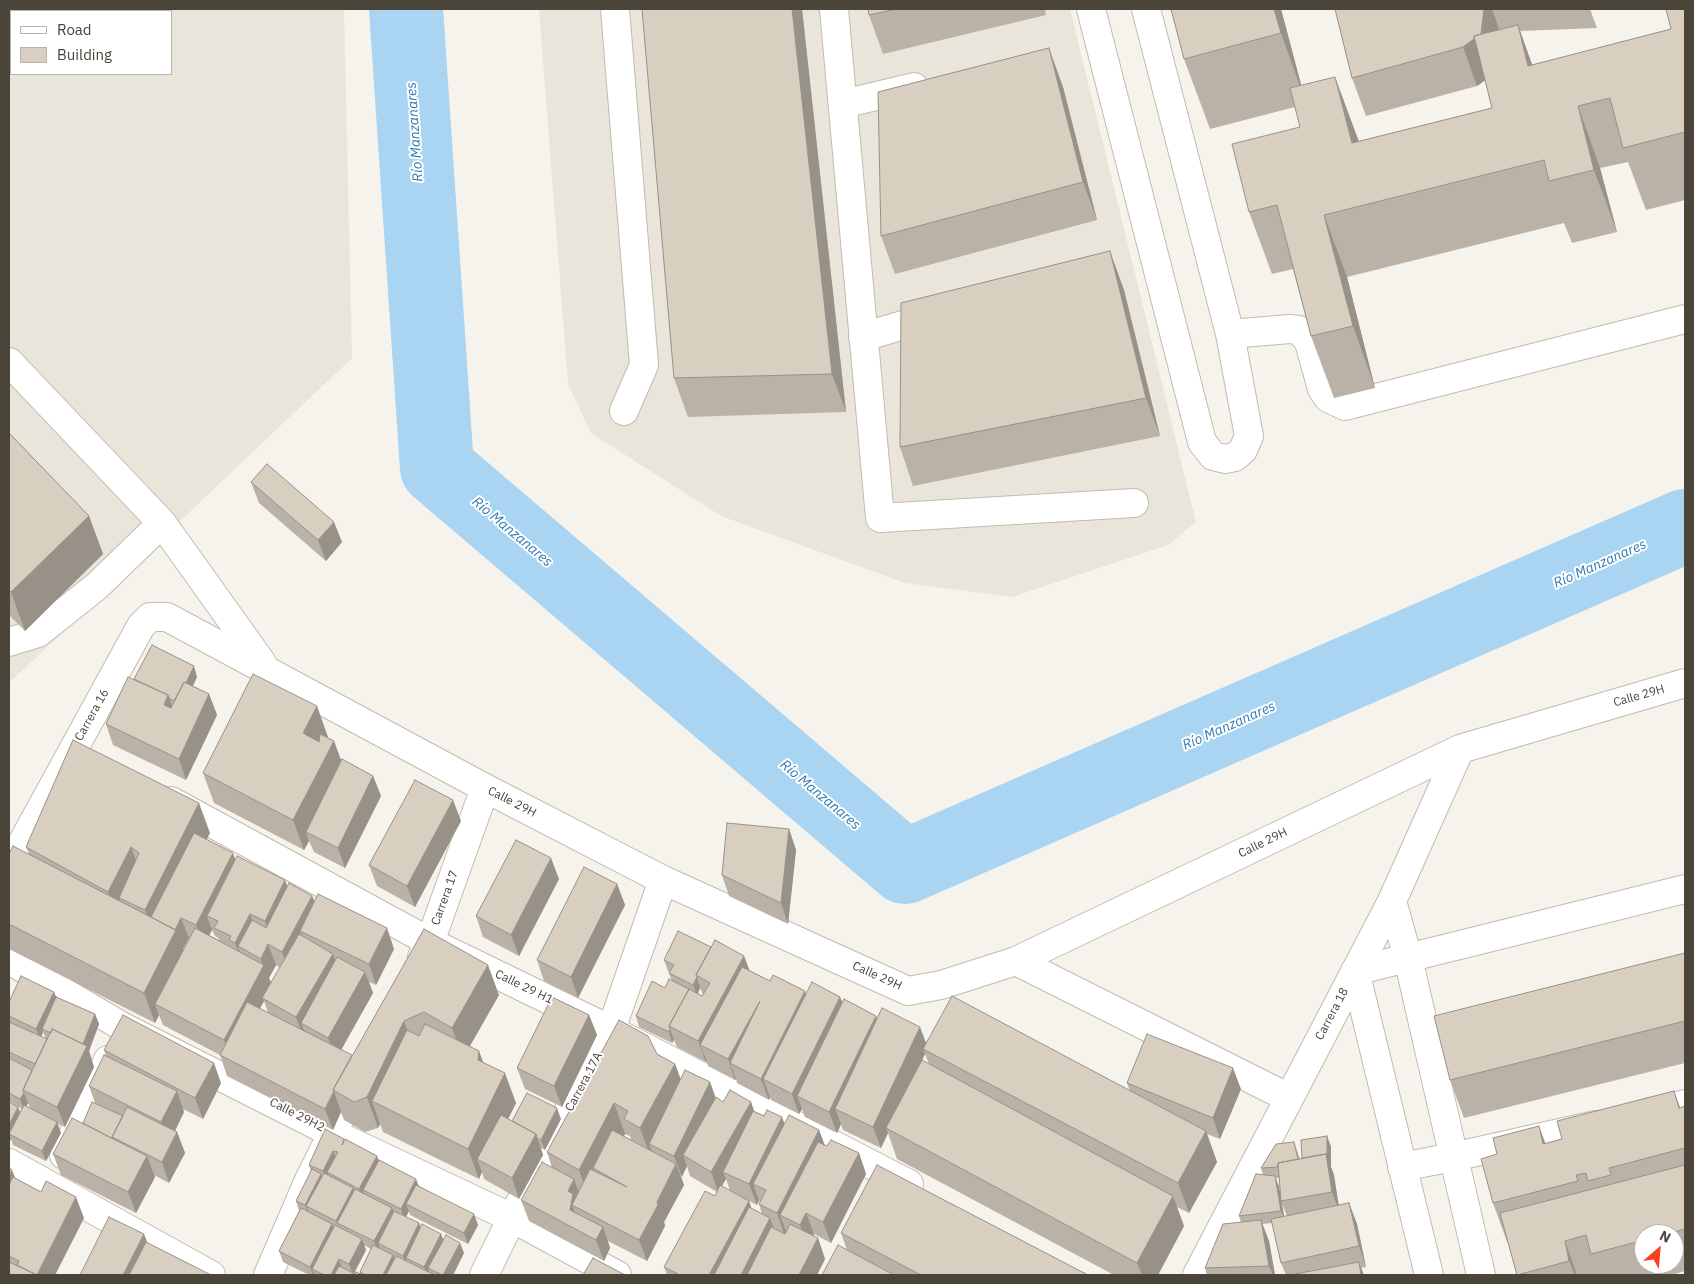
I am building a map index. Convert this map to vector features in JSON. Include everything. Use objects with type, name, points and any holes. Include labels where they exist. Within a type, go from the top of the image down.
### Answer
[{"type":"street","points":[[615,9],[644,364],[624,411]]},
{"type":"street","points":[[834,9],[880,518],[1134,503]]},
{"type":"street","points":[[1091,9],[1202,442],[1213,456],[1225,460],[1235,457],[1243,450],[1249,436],[1230,334],[1146,9]]},
{"type":"street","points":[[842,104],[936,82]]},
{"type":"street","points":[[863,337],[964,307]]},
{"type":"street","points":[[1230,334],[1290,329],[1299,330],[1309,342],[1322,389],[1328,398],[1345,406],[1685,319]]},
{"type":"street","points":[[9,362],[162,523],[266,669]]},
{"type":"street","points":[[9,642],[38,633],[97,586],[162,523]]},
{"type":"street","name":"Calle 29H","points":[[150,617],[167,617],[484,788],[662,880],[908,991],[941,985],[1016,961],[1460,749],[1685,682]]},
{"type":"street","name":"Carrera 16","points":[[9,867],[83,753],[141,626],[150,617]]},
{"type":"street","name":"Carrera 18","points":[[1197,1275],[1392,901],[1460,749]]},
{"type":"street","name":"Carrera 17","points":[[412,977],[430,942],[484,788]]},
{"type":"street","name":"Calle 29 H1","points":[[152,791],[430,942],[611,1030],[930,1195]]},
{"type":"street","name":"Carrera 17A","points":[[484,1275],[611,1030],[662,880]]},
{"type":"street","points":[[1429,1275],[1355,971],[1685,889]]},
{"type":"street","points":[[1392,901],[1408,958],[1481,1275]]},
{"type":"street","name":"Calle 29H2","points":[[9,960],[123,1027],[332,1133],[512,1218],[617,1275]]},
{"type":"street","points":[[1016,961],[1288,1098]]},
{"type":"street","points":[[50,1185],[123,1027]]},
{"type":"street","points":[[268,1275],[309,1180],[372,1055]]},
{"type":"street","points":[[1402,1167],[1685,1104]]},
{"type":"street","points":[[9,1163],[212,1275]]},
{"type":"shaded area","points":[[9,9],[344,9],[352,358],[9,683]]},
{"type":"shaded area","points":[[539,9],[1070,9],[1196,522],[1168,545],[1012,597],[905,583],[721,516],[591,433],[568,384]]},
{"type":"building","points":[[642,9],[792,9],[832,374],[674,378]]},
{"type":"building","points":[[868,9],[896,9],[869,15]]},
{"type":"building","points":[[1171,9],[1274,9],[1281,33],[1184,59]]},
{"type":"building","points":[[1335,9],[1484,9],[1481,34],[1474,36],[1474,39],[1463,47],[1352,78]]},
{"type":"building","points":[[1666,9],[1685,9],[1685,132],[1623,148],[1610,98],[1578,106],[1594,170],[1549,181],[1544,160],[1324,215],[1353,326],[1311,336],[1277,205],[1249,212],[1232,144],[1300,127],[1290,88],[1335,77],[1352,143],[1492,108],[1474,36],[1518,25],[1528,66],[1671,29]]},
{"type":"building","points":[[1049,48],[1083,182],[881,236],[878,92]]},
{"type":"building","points":[[1110,251],[1146,398],[900,447],[901,303]]},
{"type":"building","points":[[9,433],[89,516],[11,592],[9,590]]},
{"type":"building","points":[[267,464],[334,522],[318,540],[251,482]]},
{"type":"building","points":[[152,645],[194,666],[174,701],[168,695],[134,679]]},
{"type":"building","points":[[253,674],[317,706],[303,733],[319,742],[320,734],[334,741],[293,820],[203,773]]},
{"type":"building","points":[[128,677],[168,695],[164,705],[171,708],[184,682],[209,694],[179,759],[106,724]]},
{"type":"building","points":[[73,740],[199,803],[145,910],[119,898],[139,853],[131,847],[108,892],[26,847]]},
{"type":"building","points":[[342,759],[373,776],[338,848],[306,832]]},
{"type":"building","points":[[415,780],[453,800],[407,886],[369,865]]},
{"type":"building","points":[[727,823],[789,829],[781,903],[722,875]]},
{"type":"building","points":[[194,833],[233,853],[196,925],[181,918],[175,930],[151,917]]},
{"type":"building","points":[[516,840],[551,858],[511,935],[476,916]]},
{"type":"building","points":[[13,846],[176,930],[144,993],[9,924],[9,854]]},
{"type":"building","points":[[237,856],[285,880],[265,921],[250,914],[235,943],[229,940],[231,936],[214,928],[218,921],[207,916]]},
{"type":"building","points":[[584,867],[617,884],[571,977],[537,960]]},
{"type":"building","points":[[289,883],[312,896],[282,952],[268,944],[261,959],[238,946],[252,920],[266,928]]},
{"type":"building","points":[[318,894],[387,928],[369,964],[300,931]]},
{"type":"building","points":[[195,928],[264,965],[224,1040],[155,1004]]},
{"type":"building","points":[[424,929],[488,965],[452,1028],[424,1012],[404,1021],[367,1097],[354,1102],[333,1090]]},
{"type":"building","points":[[678,931],[711,947],[696,975],[697,977],[693,985],[669,973],[674,965],[664,960]]},
{"type":"building","points":[[299,934],[333,954],[296,1017],[262,998]]},
{"type":"building","points":[[715,940],[744,956],[698,1041],[669,1026],[689,989],[702,996],[710,983],[696,975]]},
{"type":"building","points":[[1685,953],[1685,1021],[1450,1080],[1434,1016]]},
{"type":"building","points":[[337,957],[365,972],[328,1038],[301,1023]]},
{"type":"building","points":[[742,967],[770,981],[773,975],[805,991],[761,1079],[730,1063],[760,1001],[728,1059],[700,1045]]},
{"type":"building","points":[[21,976],[54,992],[36,1029],[9,1016],[9,1002]]},
{"type":"building","points":[[669,979],[689,989],[669,1026],[669,1032],[636,1016],[652,981],[665,988]]},
{"type":"building","points":[[812,982],[840,997],[792,1094],[763,1079]]},
{"type":"building","points":[[952,996],[1206,1131],[1178,1183],[923,1049]]},
{"type":"building","points":[[56,997],[95,1014],[83,1044],[52,1029],[51,1033],[42,1029]]},
{"type":"building","points":[[552,997],[589,1015],[554,1086],[517,1068]]},
{"type":"building","points":[[844,999],[876,1016],[829,1112],[797,1096]]},
{"type":"building","points":[[247,1002],[352,1055],[325,1109],[220,1055]]},
{"type":"building","points":[[882,1008],[920,1027],[873,1127],[835,1109]]},
{"type":"building","points":[[123,1015],[214,1063],[195,1098],[104,1050]]},
{"type":"building","points":[[619,1020],[648,1036],[657,1054],[675,1064],[640,1128],[624,1119],[628,1111],[614,1103],[579,1170],[547,1152]]},
{"type":"building","points":[[9,1022],[47,1039],[35,1064],[9,1052]]},
{"type":"building","points":[[425,1024],[479,1051],[478,1060],[505,1073],[468,1149],[372,1101],[407,1030],[419,1036]]},
{"type":"building","points":[[52,1029],[87,1046],[57,1107],[23,1090]]},
{"type":"building","points":[[1147,1034],[1233,1068],[1213,1118],[1127,1083]]},
{"type":"building","points":[[104,1055],[177,1091],[161,1122],[89,1086]]},
{"type":"building","points":[[9,1058],[32,1070],[20,1099],[9,1093]]},
{"type":"building","points":[[922,1060],[1173,1196],[1137,1263],[886,1128]]},
{"type":"building","points":[[685,1070],[710,1082],[674,1156],[649,1144]]},
{"type":"building","points":[[730,1090],[751,1102],[711,1172],[683,1155],[716,1097],[723,1102]]},
{"type":"building","points":[[1674,1091],[1679,1108],[1685,1106],[1685,1148],[1609,1168],[1611,1175],[1588,1181],[1586,1173],[1576,1175],[1578,1181],[1493,1203],[1481,1159],[1497,1154],[1493,1138],[1539,1126],[1543,1144],[1562,1139],[1557,1121]]},
{"type":"building","points":[[527,1093],[557,1108],[541,1140],[537,1138],[536,1134],[512,1121]]},
{"type":"building","points":[[9,1102],[18,1107],[9,1125]]},
{"type":"building","points":[[92,1102],[123,1116],[112,1137],[113,1139],[83,1123]]},
{"type":"building","points":[[24,1105],[57,1122],[42,1151],[9,1134]]},
{"type":"building","points":[[127,1107],[177,1132],[162,1162],[112,1137]]},
{"type":"building","points":[[767,1110],[782,1117],[749,1184],[723,1172],[753,1111],[764,1116]]},
{"type":"building","points":[[501,1115],[536,1134],[512,1178],[477,1159]]},
{"type":"building","points":[[789,1115],[819,1130],[777,1213],[759,1204],[766,1190],[753,1184]]},
{"type":"building","points":[[72,1118],[147,1156],[128,1192],[53,1154]]},
{"type":"building","points":[[325,1129],[344,1139],[342,1145],[345,1139],[377,1156],[359,1189],[327,1172],[338,1152],[333,1151],[323,1171],[309,1165]]},
{"type":"building","points":[[612,1130],[676,1164],[657,1202],[658,1205],[639,1240],[572,1205],[590,1169],[627,1187],[593,1168]]},
{"type":"building","points":[[1327,1136],[1327,1156],[1326,1154],[1302,1158],[1301,1140]]},
{"type":"building","points":[[831,1140],[859,1153],[823,1222],[806,1213],[800,1225],[780,1215],[818,1142],[827,1146]]},
{"type":"building","points":[[1294,1142],[1298,1159],[1278,1163],[1278,1167],[1261,1168],[1276,1144]]},
{"type":"building","points":[[1326,1154],[1332,1192],[1281,1201],[1278,1163]]},
{"type":"building","points":[[379,1160],[416,1179],[401,1209],[363,1190]]},
{"type":"building","points":[[542,1162],[574,1179],[568,1191],[573,1194],[570,1210],[603,1227],[596,1240],[521,1200]]},
{"type":"building","points":[[877,1165],[1088,1275],[921,1275],[841,1233]]},
{"type":"building","points":[[1685,1165],[1685,1229],[1684,1224],[1634,1224],[1634,1243],[1591,1254],[1586,1235],[1565,1241],[1569,1261],[1517,1275],[1500,1213]]},
{"type":"building","points":[[312,1169],[321,1174],[305,1205],[296,1201]]},
{"type":"building","points":[[324,1173],[353,1188],[336,1221],[306,1206]]},
{"type":"building","points":[[1256,1174],[1275,1176],[1281,1211],[1239,1216]]},
{"type":"building","points":[[13,1177],[41,1192],[46,1181],[76,1197],[37,1275],[17,1265],[19,1261],[9,1256],[9,1185]]},
{"type":"building","points":[[416,1185],[474,1214],[464,1233],[406,1204]]},
{"type":"building","points":[[720,1185],[749,1201],[709,1275],[680,1275],[664,1267],[705,1191],[715,1196]]},
{"type":"building","points":[[355,1189],[392,1208],[374,1241],[337,1223]]},
{"type":"building","points":[[1349,1203],[1359,1246],[1281,1263],[1271,1219]]},
{"type":"building","points":[[749,1207],[770,1218],[741,1275],[714,1275]]},
{"type":"building","points":[[301,1208],[332,1224],[310,1267],[279,1251]]},
{"type":"building","points":[[394,1211],[419,1223],[403,1256],[378,1243]]},
{"type":"building","points":[[109,1217],[144,1234],[123,1275],[80,1275]]},
{"type":"building","points":[[1261,1220],[1269,1266],[1205,1268],[1223,1224]]},
{"type":"building","points":[[422,1224],[441,1234],[424,1267],[406,1258]]},
{"type":"building","points":[[790,1224],[818,1238],[799,1275],[747,1275],[771,1227],[785,1234]]},
{"type":"building","points":[[335,1225],[362,1239],[349,1264],[339,1259],[331,1275],[324,1275],[312,1269]]},
{"type":"building","points":[[446,1235],[460,1243],[442,1275],[428,1268]]},
{"type":"building","points":[[146,1242],[211,1275],[129,1275]]},
{"type":"building","points":[[373,1245],[393,1255],[383,1275],[366,1275],[360,1272]]},
{"type":"building","points":[[838,1245],[894,1275],[822,1275]]},
{"type":"building","points":[[396,1256],[435,1275],[386,1275]]},
{"type":"building","points":[[593,1258],[625,1275],[583,1275]]},
{"type":"building","points":[[9,1262],[37,1275],[9,1275]]},
{"type":"building","points":[[1359,1262],[1361,1275],[1290,1275]]},
{"type":"building","points":[[339,1266],[355,1274],[334,1275]]},
{"type":"waterway","name":"Río Manzanares","points":[[406,9],[437,468],[905,867],[1685,526]]}]
